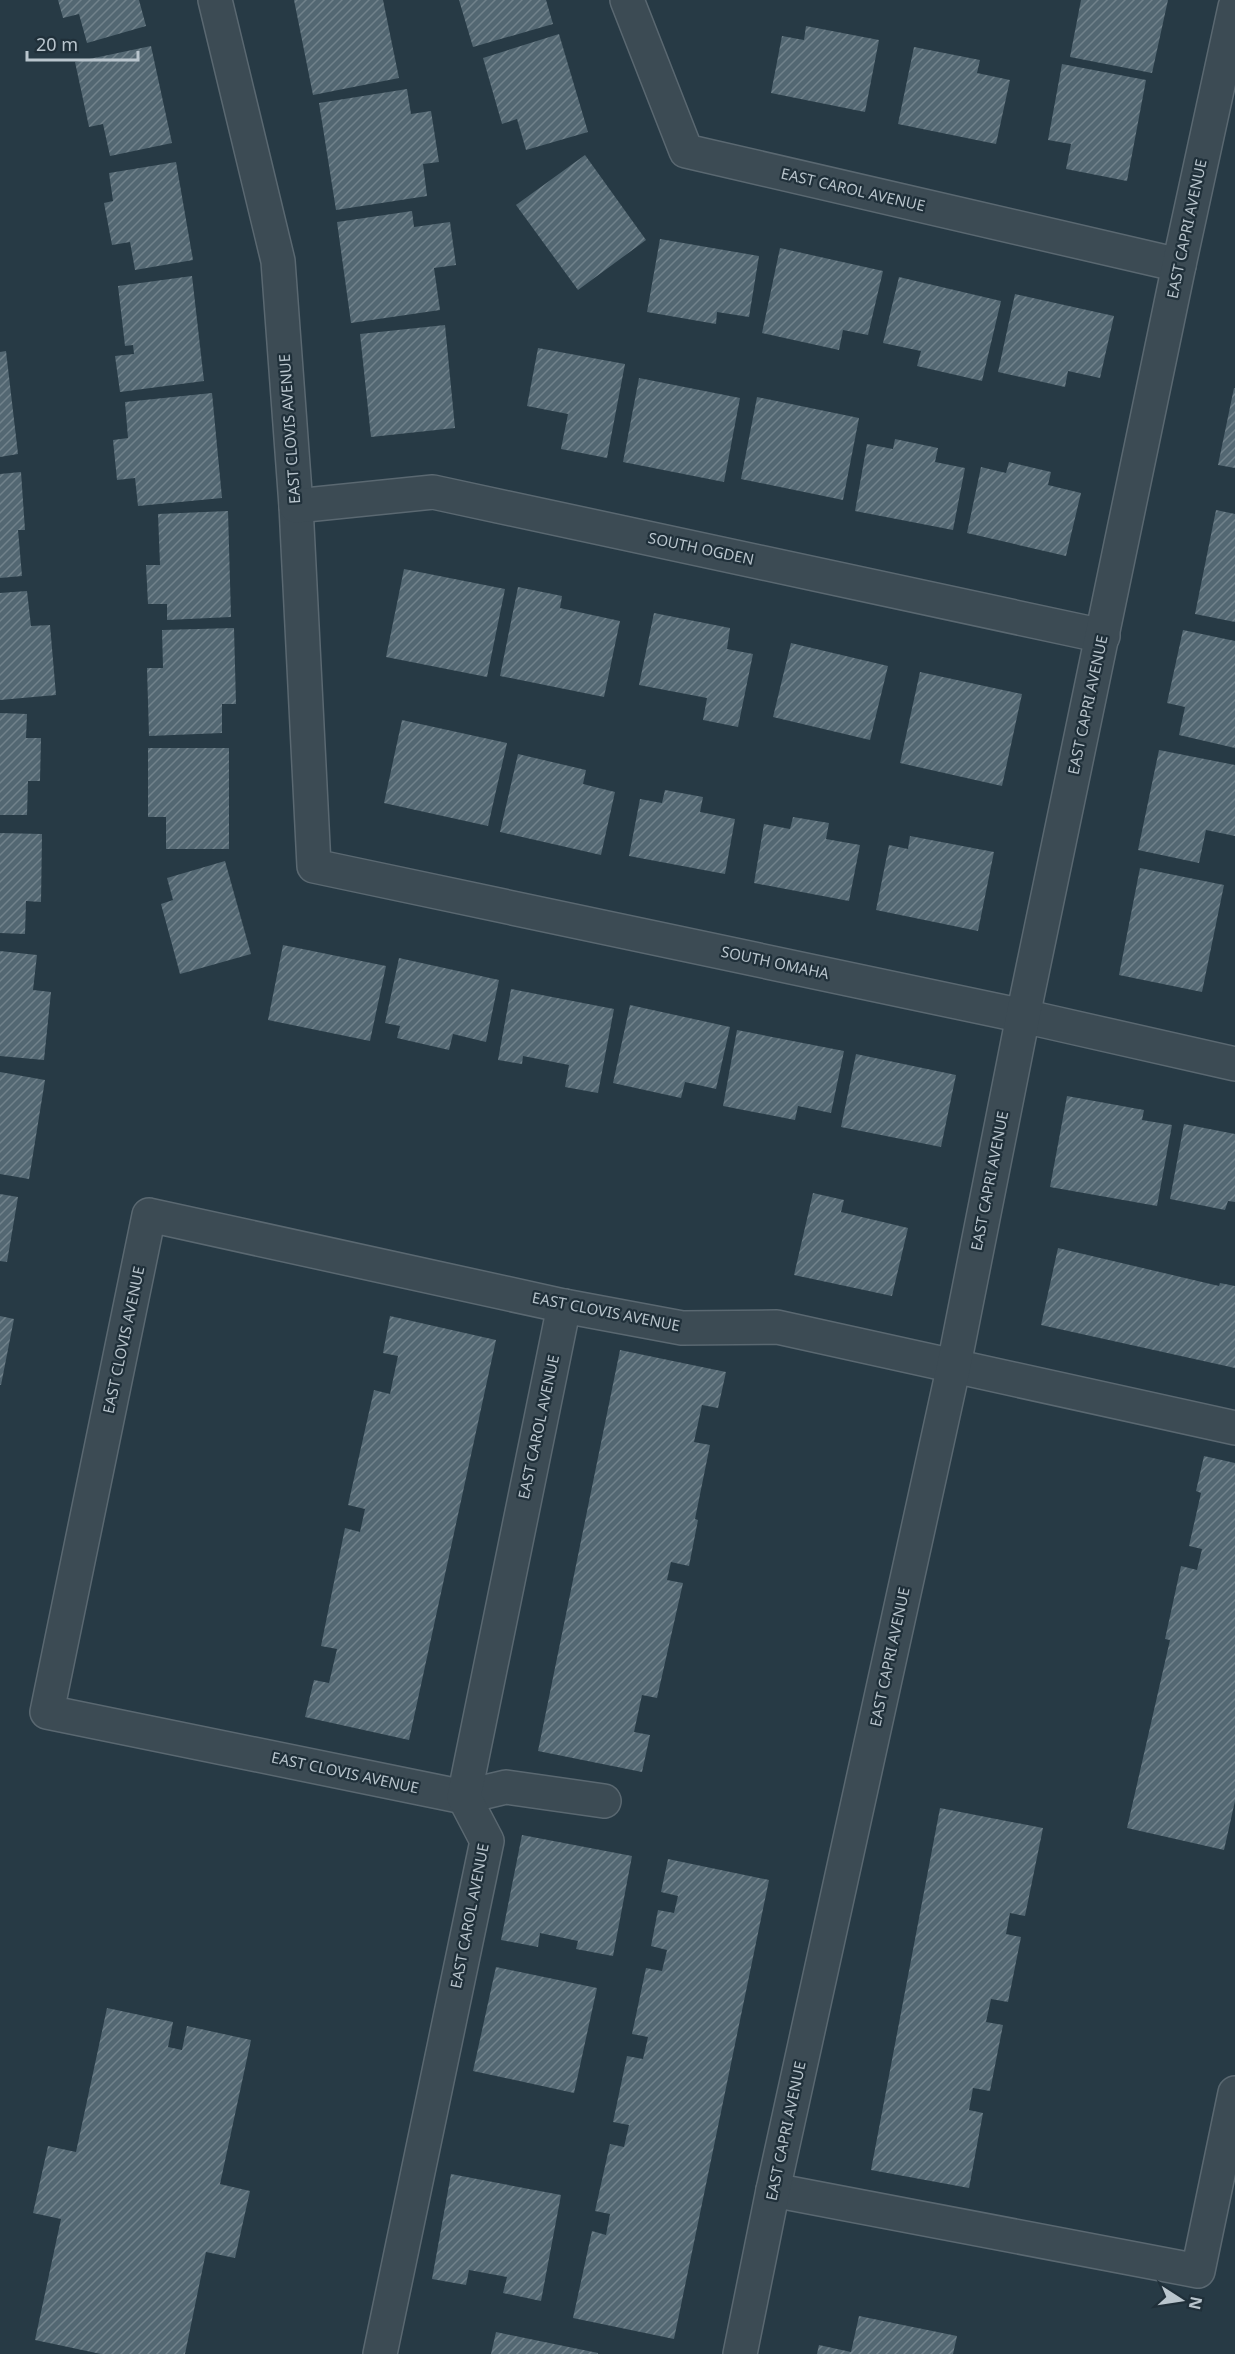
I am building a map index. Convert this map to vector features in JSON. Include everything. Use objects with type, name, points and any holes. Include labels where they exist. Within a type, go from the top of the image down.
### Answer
[{"type":"street","name":"EAST CLOVIS AVENUE","points":[[215,0],[278,261],[296,506],[314,866]]},
{"type":"street","name":"EAST CAROL AVENUE","points":[[627,0],[686,151],[1179,265]]},
{"type":"street","name":"EAST CAPRI AVENUE","points":[[740,2354],[773,2190],[954,1365],[1023,1016],[1235,7]]},
{"type":"street","name":"SOUTH OGDEN","points":[[296,506],[433,492],[1103,636]]},
{"type":"street","name":"SOUTH OMAHA","points":[[314,866],[1023,1016],[1235,1064]]},
{"type":"street","name":"EAST CLOVIS AVENUE","points":[[604,1801],[506,1787],[464,1797],[47,1712],[149,1215],[564,1306],[682,1328],[777,1327],[1235,1428]]},
{"type":"street","name":"EAST CAROL AVENUE","points":[[380,2354],[487,1841],[464,1797],[564,1306]]},
{"type":"street","points":[[773,2190],[1198,2271],[1235,2093]]},
{"type":"building","points":[[58,0],[139,0],[146,26],[87,43],[79,14],[63,18]]},
{"type":"building","points":[[294,0],[383,0],[399,78],[313,95]]},
{"type":"building","points":[[459,0],[546,0],[553,24],[473,47]]},
{"type":"building","points":[[1081,0],[1168,0],[1152,73],[1070,57]]},
{"type":"building","points":[[806,26],[879,40],[865,112],[771,93],[782,36],[804,40]]},
{"type":"building","points":[[559,34],[588,132],[526,150],[517,119],[502,124],[483,58]]},
{"type":"building","points":[[151,46],[172,143],[110,156],[103,124],[89,127],[75,62]]},
{"type":"building","points":[[914,47],[980,60],[977,73],[1010,80],[996,144],[898,124]]},
{"type":"building","points":[[1062,64],[1146,80],[1127,181],[1066,169],[1071,144],[1048,140]]},
{"type":"building","points":[[407,89],[411,114],[431,111],[439,162],[423,164],[427,196],[336,210],[319,103]]},
{"type":"building","points":[[585,155],[646,240],[578,290],[516,205]]},
{"type":"building","points":[[176,162],[193,260],[135,270],[130,242],[112,245],[104,203],[113,201],[109,173]]},
{"type":"building","points":[[412,211],[414,227],[450,222],[456,265],[434,268],[440,310],[351,323],[337,222]]},
{"type":"building","points":[[660,239],[759,256],[749,317],[717,312],[716,324],[647,312]]},
{"type":"building","points":[[780,248],[883,271],[868,335],[843,330],[839,350],[762,333]]},
{"type":"building","points":[[192,276],[204,381],[120,392],[115,356],[134,354],[133,345],[125,346],[118,286]]},
{"type":"building","points":[[899,277],[1001,301],[982,381],[917,366],[921,351],[883,343]]},
{"type":"building","points":[[1015,294],[1114,316],[1100,378],[1068,371],[1065,387],[998,372]]},
{"type":"building","points":[[445,325],[455,428],[371,437],[360,334]]},
{"type":"building","points":[[538,348],[625,364],[607,458],[561,449],[568,414],[527,406]]},
{"type":"building","points":[[6,351],[18,454],[0,457],[0,352]]},
{"type":"building","points":[[639,378],[740,398],[724,482],[623,462]]},
{"type":"building","points":[[1235,388],[1235,468],[1218,465]]},
{"type":"building","points":[[212,393],[222,498],[138,506],[135,478],[117,480],[113,440],[128,438],[125,402]]},
{"type":"building","points":[[757,397],[859,418],[843,500],[741,479]]},
{"type":"building","points":[[895,439],[938,448],[935,462],[965,468],[953,530],[855,511],[867,444],[893,449]]},
{"type":"building","points":[[1009,462],[1051,472],[1048,485],[1081,493],[1066,556],[967,533],[981,467],[1006,473]]},
{"type":"building","points":[[21,472],[25,530],[18,530],[22,576],[0,578],[0,474]]},
{"type":"building","points":[[1216,510],[1235,514],[1235,622],[1195,614]]},
{"type":"building","points":[[228,511],[231,617],[167,620],[167,604],[148,604],[146,565],[160,565],[158,514]]},
{"type":"building","points":[[404,569],[505,589],[487,677],[386,657]]},
{"type":"building","points":[[518,587],[562,596],[560,608],[620,621],[604,697],[500,676]]},
{"type":"building","points":[[27,591],[31,626],[50,625],[56,695],[0,700],[0,593]]},
{"type":"building","points":[[654,613],[730,628],[727,649],[753,654],[738,727],[703,720],[707,698],[639,685]]},
{"type":"building","points":[[234,628],[236,704],[222,704],[222,733],[149,736],[147,668],[163,668],[162,630]]},
{"type":"building","points":[[1183,630],[1235,641],[1235,748],[1179,735],[1185,707],[1167,703]]},
{"type":"building","points":[[791,643],[888,666],[870,740],[773,717]]},
{"type":"building","points":[[920,672],[1022,694],[1002,786],[900,763]]},
{"type":"building","points":[[0,713],[27,714],[26,738],[41,738],[40,781],[28,781],[27,815],[0,815]]},
{"type":"building","points":[[402,720],[507,743],[488,826],[384,803]]},
{"type":"building","points":[[148,748],[229,748],[229,849],[166,849],[166,817],[148,817]]},
{"type":"building","points":[[1159,750],[1235,765],[1235,836],[1206,830],[1199,863],[1138,850]]},
{"type":"building","points":[[518,754],[586,770],[583,784],[615,792],[601,855],[500,832]]},
{"type":"building","points":[[665,790],[703,797],[700,812],[735,819],[725,874],[629,856],[640,799],[662,803]]},
{"type":"building","points":[[793,817],[829,823],[826,839],[860,845],[849,901],[754,883],[764,824],[790,829]]},
{"type":"building","points":[[0,833],[42,834],[41,902],[26,901],[25,934],[0,933]]},
{"type":"building","points":[[910,836],[994,852],[978,931],[876,910],[889,845],[908,849]]},
{"type":"building","points":[[225,861],[251,954],[180,974],[161,904],[173,900],[167,878]]},
{"type":"building","points":[[1140,868],[1224,885],[1202,992],[1119,975]]},
{"type":"building","points":[[283,945],[386,966],[370,1041],[268,1020]]},
{"type":"building","points":[[0,951],[37,955],[33,990],[51,992],[44,1060],[0,1056]]},
{"type":"building","points":[[399,958],[499,980],[486,1042],[453,1034],[449,1050],[397,1038],[400,1026],[385,1023]]},
{"type":"building","points":[[511,989],[614,1009],[598,1093],[565,1087],[569,1065],[523,1056],[522,1064],[498,1060]]},
{"type":"building","points":[[630,1005],[730,1027],[716,1089],[685,1082],[681,1098],[613,1083]]},
{"type":"building","points":[[737,1030],[844,1051],[831,1113],[798,1106],[795,1120],[723,1106]]},
{"type":"building","points":[[856,1054],[956,1075],[941,1147],[841,1127]]},
{"type":"building","points":[[0,1072],[45,1080],[29,1179],[0,1174]]},
{"type":"building","points":[[1067,1096],[1144,1110],[1142,1120],[1172,1125],[1157,1206],[1050,1187]]},
{"type":"building","points":[[1184,1124],[1235,1134],[1235,1202],[1228,1201],[1225,1210],[1170,1199]]},
{"type":"building","points":[[813,1193],[844,1200],[841,1212],[908,1228],[892,1296],[794,1275]]},
{"type":"building","points":[[0,1194],[18,1197],[7,1262],[0,1261]]},
{"type":"building","points":[[1058,1248],[1219,1286],[1220,1283],[1235,1286],[1235,1368],[1041,1325]]},
{"type":"building","points":[[0,1316],[14,1319],[1,1385],[0,1385]]},
{"type":"building","points":[[390,1316],[496,1340],[409,1740],[305,1717],[314,1680],[329,1683],[337,1649],[321,1646],[345,1528],[360,1532],[365,1509],[348,1505],[374,1390],[390,1394],[398,1356],[383,1353]]},
{"type":"building","points":[[620,1350],[726,1372],[718,1408],[702,1405],[694,1442],[710,1445],[695,1519],[698,1520],[689,1566],[671,1562],[667,1580],[683,1583],[657,1698],[642,1695],[634,1732],[650,1735],[642,1772],[538,1751]]},
{"type":"building","points":[[1204,1456],[1235,1463],[1235,1801],[1224,1850],[1127,1828],[1170,1640],[1165,1639],[1181,1566],[1197,1570],[1202,1549],[1189,1546],[1201,1493],[1196,1491]]},
{"type":"building","points":[[940,1808],[1043,1828],[1025,1916],[1010,1913],[1006,1934],[1021,1937],[1008,2002],[991,1999],[986,2022],[1003,2025],[990,2091],[973,2088],[969,2110],[983,2113],[969,2188],[871,2170]]},
{"type":"building","points":[[522,1835],[632,1856],[613,1956],[576,1949],[578,1941],[540,1933],[538,1947],[501,1940]]},
{"type":"building","points":[[668,1859],[769,1880],[674,2339],[573,2318],[592,2231],[606,2235],[610,2214],[595,2211],[610,2144],[624,2147],[629,2125],[613,2122],[627,2056],[643,2059],[648,2037],[632,2034],[646,1968],[662,1971],[667,1950],[651,1946],[658,1910],[674,1913],[678,1896],[661,1892]]},
{"type":"building","points":[[496,1967],[597,1988],[574,2093],[473,2071]]},
{"type":"building","points":[[107,2008],[173,2022],[168,2047],[182,2050],[187,2026],[251,2040],[220,2184],[250,2191],[235,2258],[206,2252],[185,2354],[101,2354],[35,2340],[61,2219],[33,2213],[48,2146],[76,2152]]},
{"type":"building","points":[[451,2174],[561,2195],[541,2301],[503,2293],[507,2277],[469,2270],[466,2285],[432,2279]]},
{"type":"building","points":[[859,2316],[957,2336],[953,2354],[817,2354],[819,2345],[851,2352]]},
{"type":"building","points":[[496,2332],[598,2353],[598,2354],[491,2354]]}]
